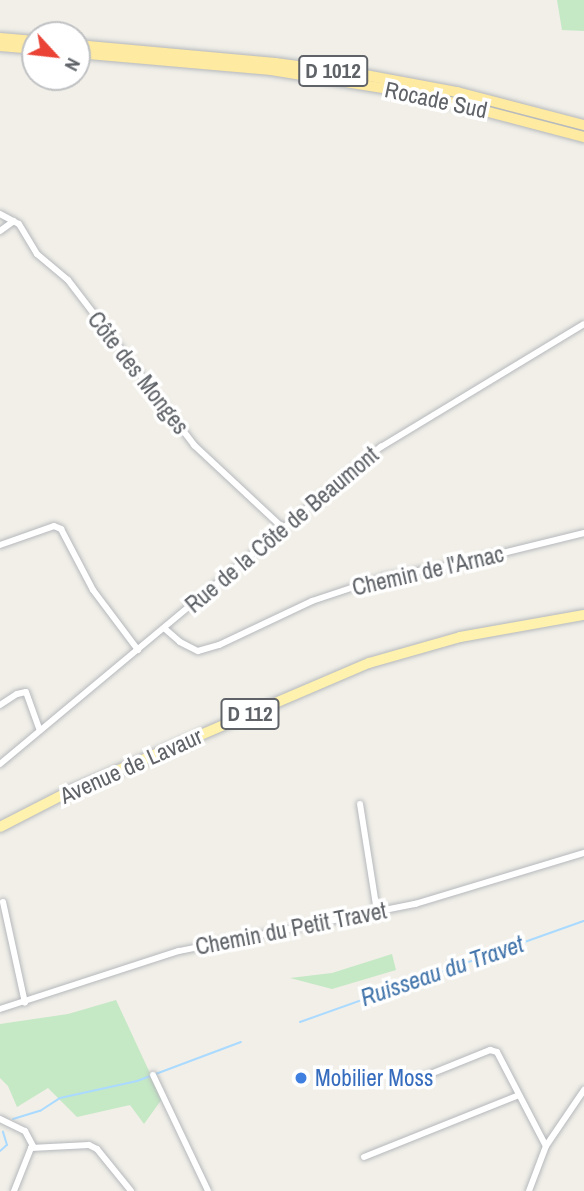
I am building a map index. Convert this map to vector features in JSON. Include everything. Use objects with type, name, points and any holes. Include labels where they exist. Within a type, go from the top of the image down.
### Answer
[{"type":"highway","points":[[0,38],[21,40]]},
{"type":"highway","points":[[0,46],[21,48]]},
{"type":"highway","name":"Rocade Sud","points":[[91,46],[275,63],[365,75],[469,95],[584,125]]},
{"type":"highway","name":"Rocade Sud","points":[[91,54],[271,70],[420,94],[584,138]]},
{"type":"main road","name":"Avenue de Lavaur","points":[[0,827],[69,791],[369,663],[460,637],[550,624],[584,615]]},
{"type":"street","name":"Côte des Monges","points":[[0,214],[14,221],[37,254],[68,280],[194,445],[283,528]]},
{"type":"street","points":[[0,231],[14,221]]},
{"type":"street","name":"Rue de la Côte de Beaumont","points":[[0,764],[381,447],[584,324]]},
{"type":"street","points":[[0,545],[54,526],[61,529],[93,590],[138,650]]},
{"type":"street","name":"Chemin de l'Arnac","points":[[164,628],[180,642],[198,651],[219,645],[312,601],[384,577],[471,561],[584,533]]},
{"type":"street","points":[[0,705],[20,692],[26,692],[40,731]]},
{"type":"street","points":[[360,804],[377,911]]},
{"type":"street","name":"Chemin du Petit Travet","points":[[0,1009],[201,945],[415,904],[584,853]]},
{"type":"street","points":[[3,902],[25,1003]]},
{"type":"street","points":[[418,1079],[490,1051],[497,1052],[546,1146]]},
{"type":"street","points":[[153,1075],[208,1191]]},
{"type":"street","points":[[529,1191],[546,1146],[584,1090]]},
{"type":"street","points":[[364,1157],[519,1095]]},
{"type":"street","points":[[0,1119],[25,1131],[33,1146]]},
{"type":"street","points":[[15,1191],[22,1164],[33,1146]]},
{"type":"street","points":[[33,1146],[93,1147],[131,1191]]},
{"type":"green space","points":[[557,0],[584,0],[584,31],[562,30]]},
{"type":"green space","points":[[392,954],[396,970],[332,989],[290,978],[332,973]]},
{"type":"green space","points":[[116,1000],[162,1099],[144,1124],[130,1105],[77,1117],[48,1088],[17,1107],[8,1086],[0,1078],[0,1024],[68,1014]]},
{"type":"waterway","name":"Ruisseau du Travet","points":[[300,1022],[584,921]]},
{"type":"waterway","name":"Ruisseau du Travet","points":[[13,1119],[40,1111],[60,1098],[137,1081],[241,1042]]},
{"type":"waterway","name":"Ruisseau du Travet","points":[[0,1151],[7,1145],[3,1132]]},
{"type":"place","name":"Mobilier Moss","points":[[301,1078]]}]
